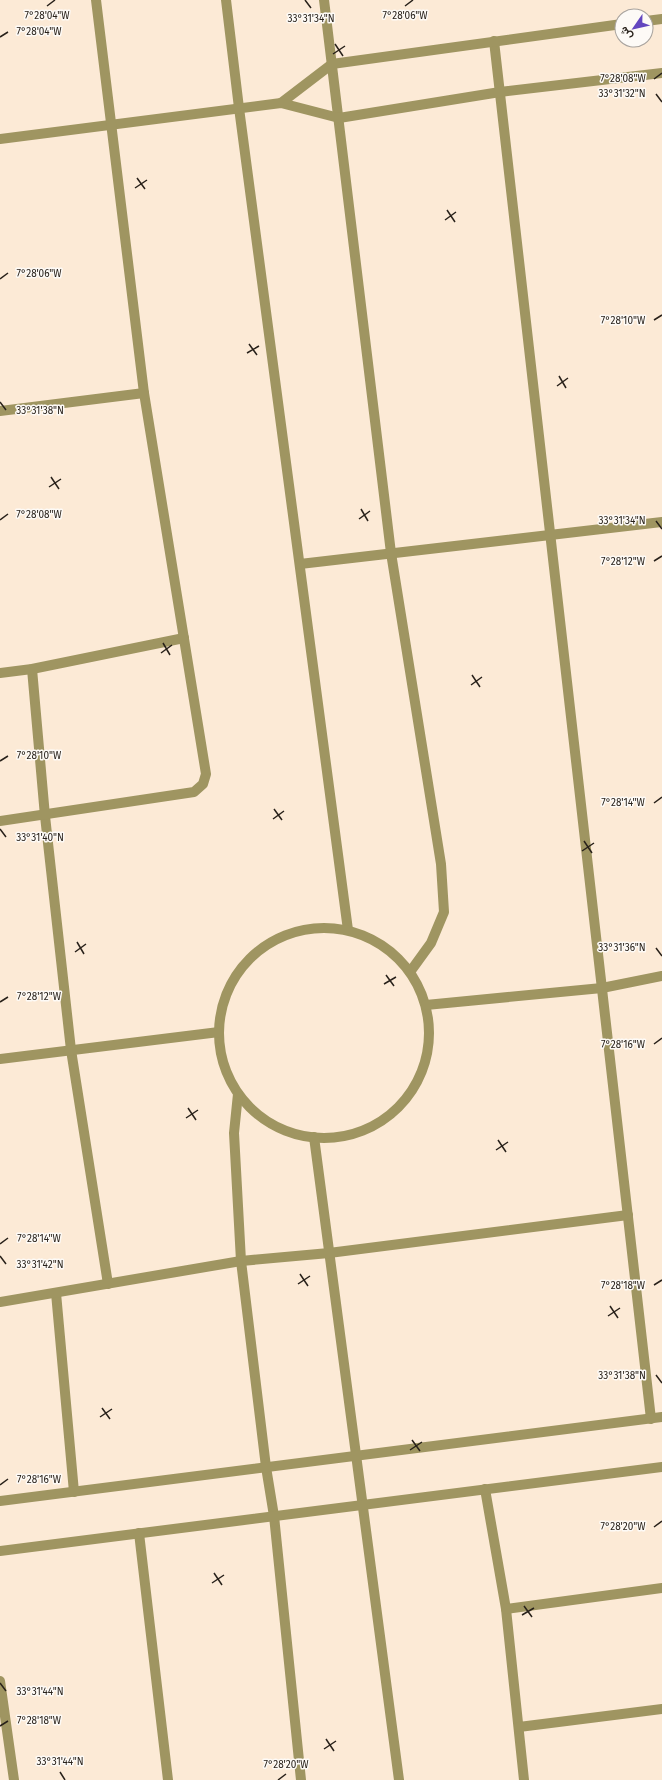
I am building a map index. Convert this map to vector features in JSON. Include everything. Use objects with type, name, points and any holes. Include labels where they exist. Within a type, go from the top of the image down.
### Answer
[{"type":"street","points":[[0,821],[45,816],[194,792],[203,784],[206,774],[144,393],[96,0]]},
{"type":"street","points":[[226,0],[348,930]]},
{"type":"street","points":[[324,0],[391,553],[441,864],[444,912],[431,943],[410,972]]},
{"type":"street","points":[[281,103],[332,64],[614,25]]},
{"type":"street","points":[[494,41],[651,1419]]},
{"type":"street","points":[[0,139],[281,103],[339,118],[500,92],[662,73]]},
{"type":"street","points":[[0,411],[144,393]]},
{"type":"street","points":[[300,564],[662,522]]},
{"type":"street","points":[[0,673],[32,669],[184,638]]},
{"type":"street","points":[[32,669],[45,816],[71,1050],[108,1284]]},
{"type":"street","points":[[323,927],[348,930],[372,939],[393,953],[410,972],[426,1004],[429,1019],[429,1044],[423,1069],[412,1092],[395,1112],[375,1126],[351,1135],[326,1139],[300,1136],[276,1127],[255,1113],[238,1094],[226,1071],[219,1046],[219,1021],[225,996],[236,973],[253,954],[274,940],[298,930],[323,927]]},
{"type":"street","points":[[426,1004],[602,988],[662,976]]},
{"type":"street","points":[[0,1059],[219,1032]]},
{"type":"street","points":[[238,1094],[234,1133],[241,1261],[266,1467],[274,1516],[301,1780]]},
{"type":"street","points":[[314,1137],[399,1780]]},
{"type":"street","points":[[0,1299],[56,1293],[241,1261],[329,1253],[628,1215]]},
{"type":"street","points":[[56,1293],[74,1492]]},
{"type":"street","points":[[0,1501],[662,1417]]},
{"type":"street","points":[[0,1551],[662,1467]]},
{"type":"street","points":[[485,1489],[506,1610],[524,1780]]},
{"type":"street","points":[[139,1533],[168,1780]]},
{"type":"street","points":[[506,1610],[662,1588]]},
{"type":"street","points":[[0,1681],[14,1780]]},
{"type":"street","points":[[518,1727],[662,1709]]}]
